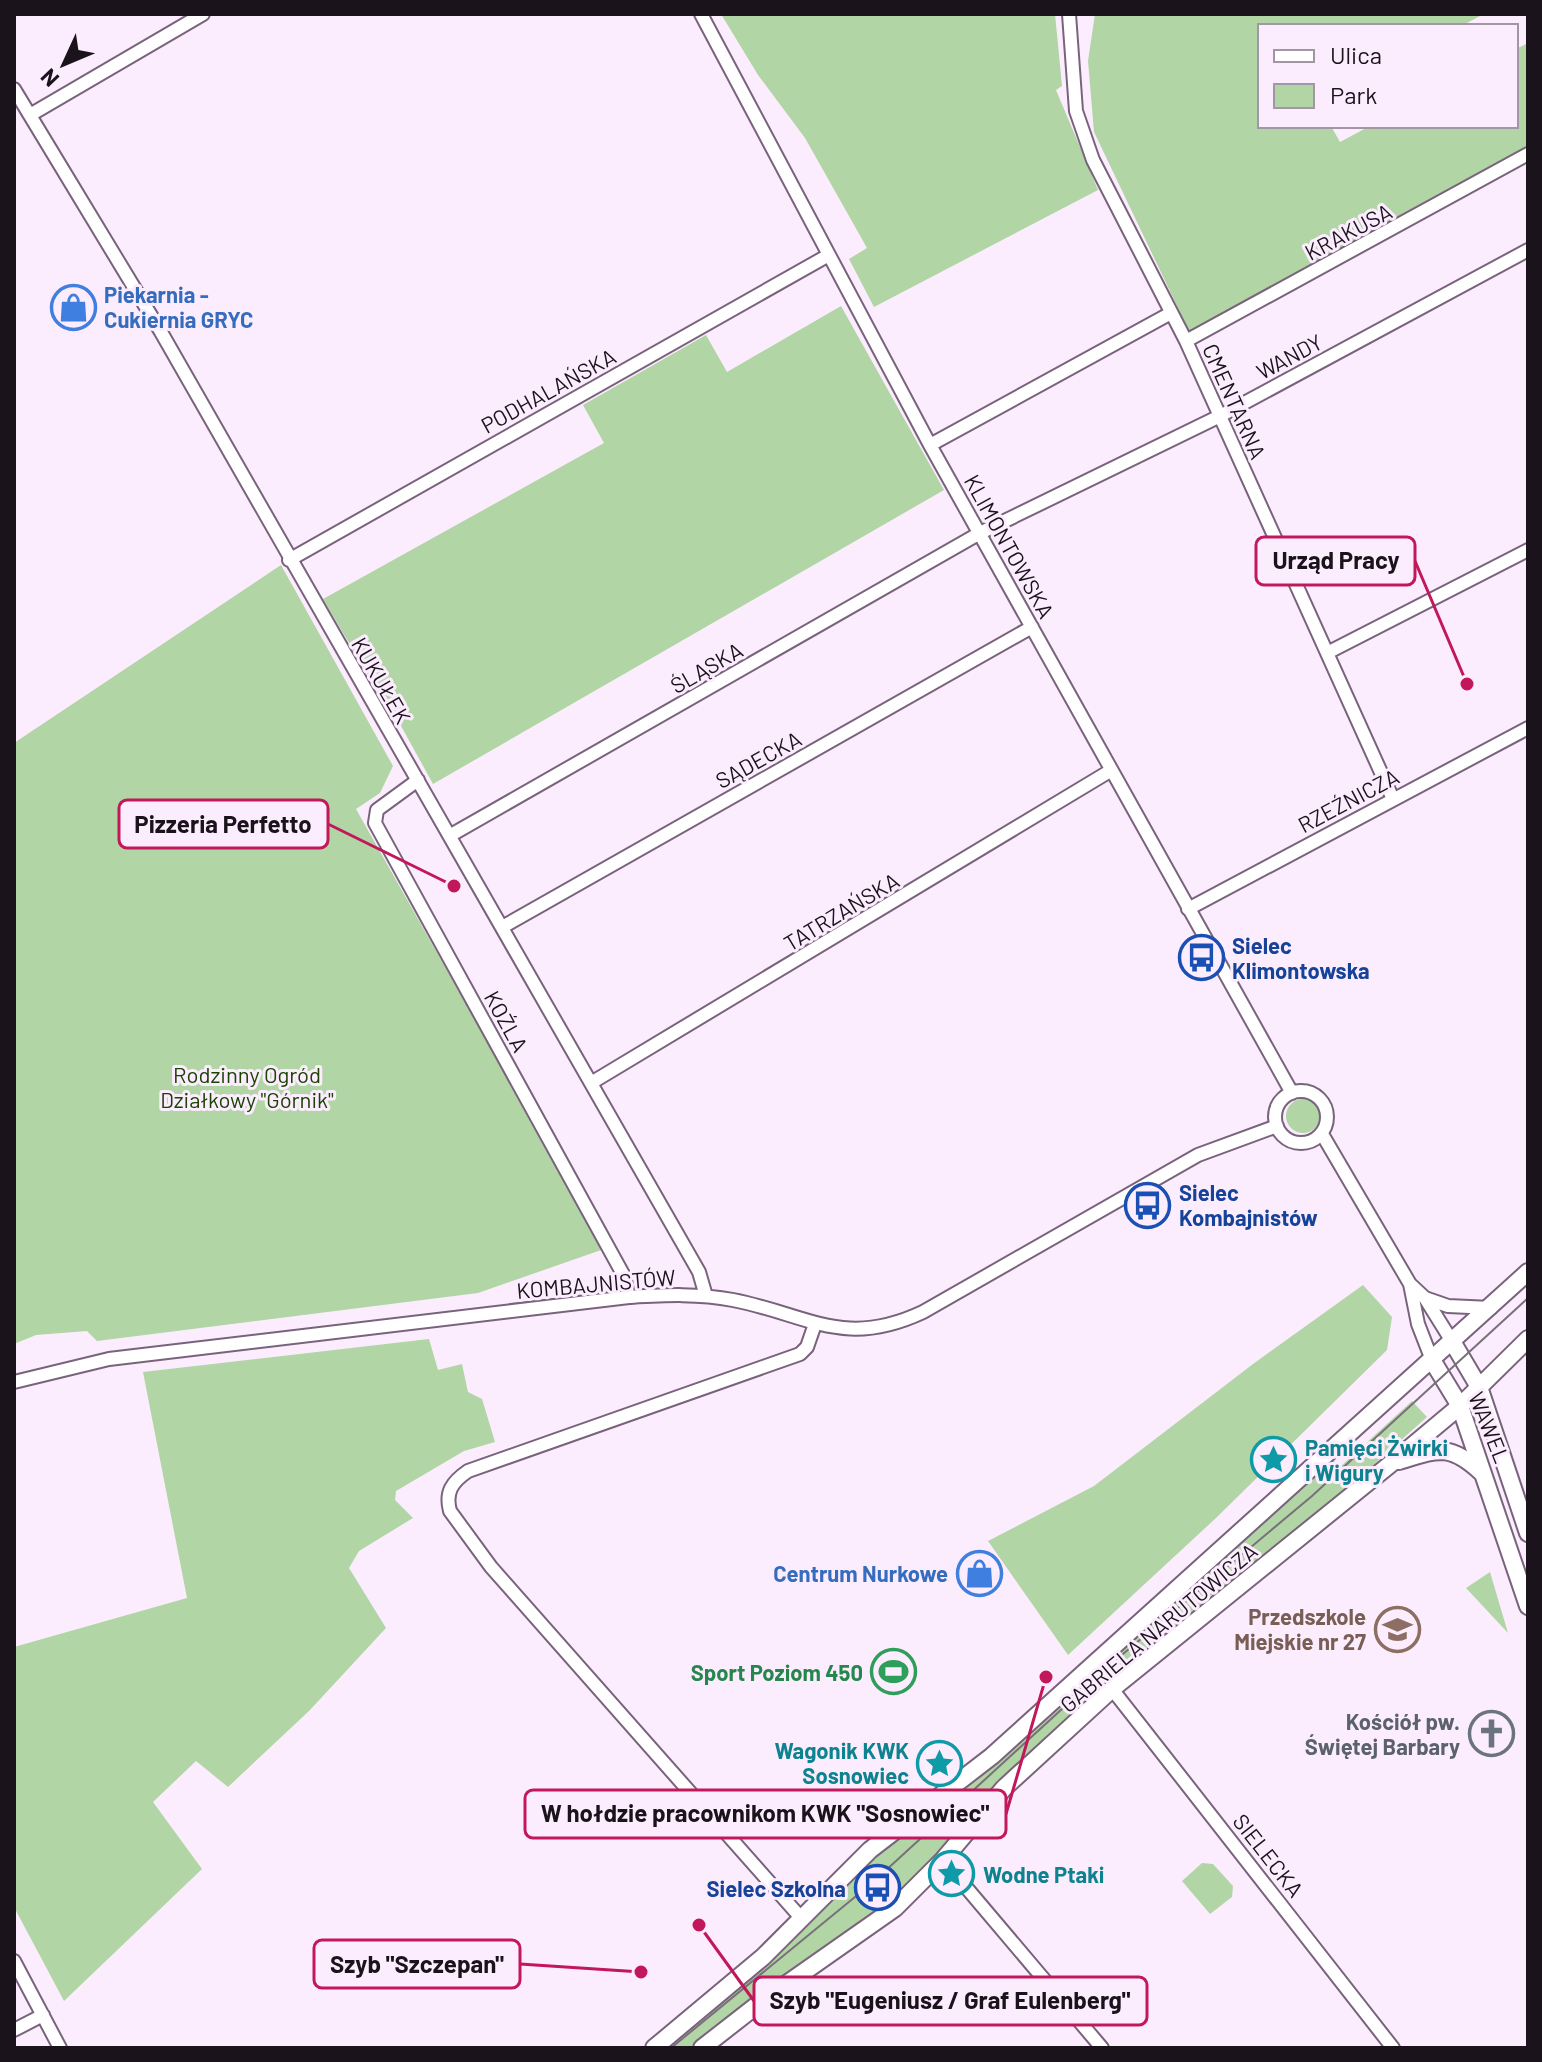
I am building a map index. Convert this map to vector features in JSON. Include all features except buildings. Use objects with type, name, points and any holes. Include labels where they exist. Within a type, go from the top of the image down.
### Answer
[{"type":"street","points":[[30,115],[203,14]]},
{"type":"street","name":"KLIMONTOWSKA","points":[[701,14],[930,445],[1292,1093]]},
{"type":"street","name":"CMENTARNA","points":[[1069,14],[1076,111],[1093,160],[1186,341],[1393,799]]},
{"type":"street","name":"KUKUŁEK","points":[[14,89],[161,332],[289,560],[504,926],[699,1272],[706,1296]]},
{"type":"street","name":"KRAKUSA","points":[[1186,341],[1528,154]]},
{"type":"street","name":"WANDY","points":[[980,533],[1220,416],[1528,250]]},
{"type":"street","name":"PODHALAŃSKA","points":[[289,560],[827,256]]},
{"type":"street","points":[[930,445],[1171,313]]},
{"type":"street","name":"ŚLĄSKA","points":[[451,835],[980,533]]},
{"type":"street","points":[[1327,653],[1528,550]]},
{"type":"street","name":"SĄDECKA","points":[[504,926],[1032,627]]},
{"type":"street","name":"RZEŹNICZA","points":[[1188,909],[1528,728]]},
{"type":"street","name":"TATRZAŃSKA","points":[[591,1083],[1110,771]]},
{"type":"street","name":"KOŹLA","points":[[418,780],[377,810],[375,823],[624,1276],[629,1297]]},
{"type":"street","points":[[1292,1093],[1313,1094],[1324,1105],[1327,1119],[1322,1134],[1310,1142],[1297,1143],[1284,1137],[1277,1126],[1278,1106],[1292,1093]]},
{"type":"street","name":"KOMBAJNISTÓW","points":[[14,1382],[109,1359],[629,1297],[706,1296],[747,1303],[815,1324],[870,1330],[904,1320],[1198,1155],[1234,1138],[1277,1126]]},
{"type":"street","points":[[1322,1134],[1410,1284],[1425,1298],[1453,1343]]},
{"type":"street","name":"GABRIELA NARUTOWICZA","points":[[654,2048],[727,1991],[870,1850],[992,1756],[1453,1343],[1528,1272]]},
{"type":"street","points":[[1410,1284],[1418,1324],[1432,1360]]},
{"type":"street","points":[[1425,1298],[1448,1306],[1491,1308]]},
{"type":"street","points":[[802,1919],[501,1579],[458,1524],[448,1502],[451,1485],[468,1471],[793,1357],[807,1347],[815,1324]]},
{"type":"street","name":"GABRIELA NARUTOWICZA","points":[[702,2048],[761,2002],[895,1908],[943,1860],[1004,1788],[1112,1689],[1460,1406],[1528,1339]]},
{"type":"street","name":"WAWEL","points":[[1453,1343],[1479,1387],[1528,1533]]},
{"type":"street","name":"WAWEL","points":[[1432,1360],[1460,1406],[1528,1606]]},
{"type":"street","name":"GABRIELA NARUTOWICZA","points":[[1393,1462],[1444,1449],[1465,1457],[1486,1476]]},
{"type":"street","name":"SIELECKA","points":[[1112,1689],[1393,2048]]},
{"type":"street","points":[[943,1860],[1102,2048]]},
{"type":"street","points":[[14,1961],[60,2048]]},
{"type":"street","points":[[14,2030],[43,2015]]},
{"type":"green space","points":[[721,14],[1055,14],[1062,86],[1056,90],[1098,190],[874,307],[849,259],[867,248],[805,138],[758,75]]},
{"type":"green space","points":[[1095,14],[1484,14],[1465,24],[1258,24],[1258,128],[1332,128],[1340,142],[1366,128],[1518,128],[1518,48],[1528,43],[1528,149],[1198,331],[1189,331],[1094,132],[1088,61]]},
{"type":"green space","points":[[841,306],[944,490],[433,784],[384,695],[378,692],[323,599],[604,443],[583,405],[706,335],[727,372]]},
{"type":"green space","name":"Rodzinny Ogród Działkowy \"Górnik\"","points":[[281,565],[393,766],[380,793],[356,809],[604,1249],[478,1293],[97,1341],[87,1331],[36,1335],[14,1344],[14,743]]},
{"type":"green space","points":[[1303,1099],[1315,1104],[1320,1116],[1315,1128],[1303,1133],[1291,1128],[1286,1116],[1291,1104]]},
{"type":"green space","points":[[1363,1285],[1392,1317],[1387,1350],[1216,1518],[1068,1655],[988,1541],[1094,1486],[1253,1364]]},
{"type":"green space","points":[[429,1339],[438,1370],[462,1364],[468,1392],[482,1399],[495,1442],[464,1451],[396,1491],[395,1500],[413,1518],[359,1551],[349,1568],[386,1628],[309,1711],[228,1787],[196,1761],[153,1802],[202,1869],[64,2001],[14,1907],[14,1647],[187,1598],[143,1372]]},
{"type":"green space","points":[[1412,1401],[1427,1417],[1308,1523],[1117,1675],[1011,1770],[943,1850],[881,1909],[748,2002],[689,2048],[666,2048],[747,1982],[886,1845],[988,1770],[1332,1459],[1340,1467]]},
{"type":"green space","points":[[1490,1572],[1508,1633],[1466,1588]]},
{"type":"green space","points":[[1202,1863],[1213,1864],[1233,1886],[1232,1897],[1210,1914],[1182,1881]]},
{"type":"tram line","points":[[671,2048],[872,1883],[1111,1664],[1312,1496],[1528,1298]]},
{"type":"place","name":"Piekarnia - Cukiernia GRYC","points":[[73,307]]},
{"type":"place","name":"Urząd Pracy","points":[[1467,684]]},
{"type":"place","name":"Pizzeria Perfetto","points":[[454,886]]},
{"type":"place","name":"Sielec Klimontowska","points":[[1201,958]]},
{"type":"place","name":"Sielec Kombajnistów","points":[[1148,1205]]},
{"type":"place","name":"Pamięci Żwirki i Wigury","points":[[1274,1460]]},
{"type":"place","name":"Centrum Nurkowe","points":[[979,1573]]},
{"type":"place","name":"Przedszkole Miejskie nr 27","points":[[1397,1629]]},
{"type":"place","name":"Sport Poziom 450","points":[[894,1672]]},
{"type":"place","name":"W hołdzie pracownikom KWK \"Sosnowiec\"","points":[[1046,1677]]},
{"type":"place","name":"Kościół pw. Świętej Barbary","points":[[1491,1734]]},
{"type":"place","name":"Wagonik KWK Sosnowiec","points":[[940,1763]]},
{"type":"place","name":"Wodne Ptaki","points":[[952,1874]]},
{"type":"place","name":"Sielec Szkolna","points":[[877,1888]]},
{"type":"place","name":"Szyb \"Eugeniusz / Graf Eulenberg\"","points":[[699,1925]]},
{"type":"place","name":"Szyb \"Szczepan\"","points":[[641,1972]]}]
